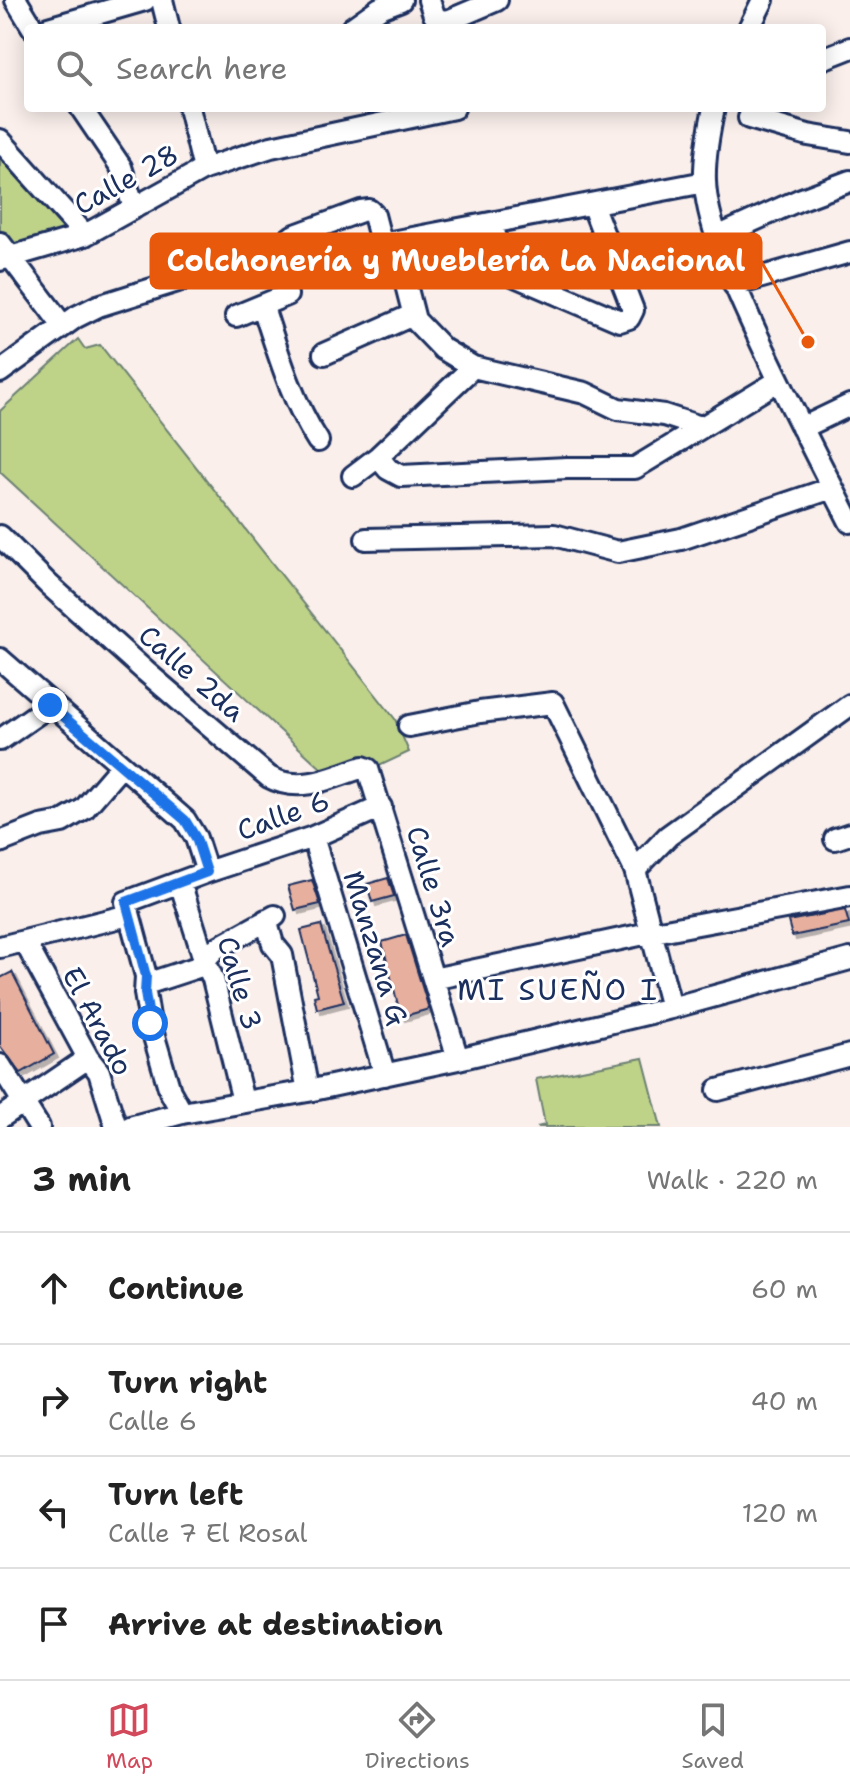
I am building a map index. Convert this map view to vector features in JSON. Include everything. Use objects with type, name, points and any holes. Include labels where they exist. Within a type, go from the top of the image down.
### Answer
[{"type":"street","points":[[16,0],[31,24]]},
{"type":"street","points":[[57,24],[95,6],[145,0]]},
{"type":"street","points":[[162,0],[168,24]]},
{"type":"street","points":[[358,24],[380,8],[401,0]]},
{"type":"street","points":[[429,0],[434,15],[440,21],[450,20],[497,0]]},
{"type":"street","points":[[751,24],[763,0]]},
{"type":"street","points":[[826,57],[850,48]]},
{"type":"street","points":[[84,112],[121,167],[134,208]]},
{"type":"street","points":[[190,112],[204,169]]},
{"type":"street","name":"Calle 28","points":[[4,253],[85,235],[204,169],[271,147],[435,112]]},
{"type":"street","points":[[713,112],[708,132],[705,182],[717,237],[734,285],[778,381],[850,522]]},
{"type":"street","points":[[749,118],[808,135],[850,142]]},
{"type":"street","points":[[0,140],[85,235]]},
{"type":"street","points":[[717,237],[850,181]]},
{"type":"street","points":[[381,244],[705,182]]},
{"type":"street","points":[[493,223],[499,259],[508,273],[620,321],[629,318],[633,310],[592,204]]},
{"type":"street","points":[[0,372],[63,326],[98,306],[273,251],[293,236],[369,210],[374,215],[381,244],[415,320],[443,349],[473,367],[585,393],[618,409],[664,415],[701,427]]},
{"type":"street","points":[[236,316],[287,295],[273,251]]},
{"type":"street","points":[[734,285],[850,252]]},
{"type":"street","points":[[4,253],[63,326]]},
{"type":"street","points":[[263,307],[303,419],[318,441]]},
{"type":"street","points":[[324,354],[408,317],[415,320]]},
{"type":"street","points":[[353,476],[378,457],[473,367]]},
{"type":"street","points":[[378,457],[388,469],[401,476],[635,468],[778,381]]},
{"type":"street","points":[[802,428],[850,405]]},
{"type":"street","points":[[366,539],[554,535],[618,552],[681,539],[832,488]]},
{"type":"street","name":"Calle 2da","points":[[0,536],[80,613],[269,777],[285,783],[305,784],[363,767],[372,773]]},
{"type":"street","points":[[0,659],[185,820],[196,838],[207,872]]},
{"type":"street","points":[[409,726],[480,712],[553,703],[635,870],[671,1008]]},
{"type":"street","points":[[0,740],[50,705]]},
{"type":"street","points":[[635,870],[668,836],[850,705]]},
{"type":"street","points":[[0,842],[41,826],[62,822],[84,809],[122,765]]},
{"type":"street","name":"Calle 3ra","points":[[372,773],[458,1059]]},
{"type":"street","name":"Calle 6","points":[[129,915],[127,901],[313,837],[381,807]]},
{"type":"street","name":"Manzana G","points":[[313,837],[385,1075]]},
{"type":"street","name":"Calle 3","points":[[180,882],[213,979],[243,1101]]},
{"type":"street","points":[[433,979],[649,933],[850,896]]},
{"type":"street","points":[[1,944],[25,942],[129,915],[146,976],[145,993],[150,1023],[170,1091],[182,1113]]},
{"type":"street","points":[[146,984],[198,967],[215,949],[272,917],[273,944],[282,955],[308,1091]]},
{"type":"street","name":"El Arado","points":[[25,942],[88,1058],[99,1072],[116,1127]]},
{"type":"street","points":[[130,1127],[182,1113],[308,1091],[458,1059],[671,1008],[850,959]]},
{"type":"street","points":[[718,1090],[850,1055]]},
{"type":"street","points":[[0,1118],[88,1058]]},
{"type":"street","points":[[0,1065],[39,1127]]},
{"type":"green space","points":[[0,158],[68,234],[14,248],[0,233]]},
{"type":"green space","points":[[78,339],[85,349],[100,345],[395,719],[409,752],[377,767],[323,770],[0,472],[0,411]]},
{"type":"green space","points":[[643,1058],[661,1127],[537,1127],[545,1125],[536,1079]]},
{"type":"building","points":[[388,878],[394,896],[372,902],[367,884]]},
{"type":"building","points":[[312,880],[320,904],[295,910],[288,886]]},
{"type":"building","points":[[845,910],[849,924],[792,936],[788,921]]},
{"type":"building","points":[[321,925],[344,1002],[317,1009],[314,996],[318,995],[301,930]]},
{"type":"building","points":[[406,935],[429,1009],[401,1017],[382,942]]},
{"type":"building","points":[[12,972],[54,1054],[21,1073],[0,1046],[0,978]]},
{"type":"place","name":"Colchonería y Mueblería La Nacional","points":[[808,342]]},
{"type":"district","name":"MI SUEÑO I","points":[[558,990]]},
{"type":"route","points":[[50,705],[185,820],[196,838],[207,872],[126,902],[147,980],[145,993],[150,1023]]}]
